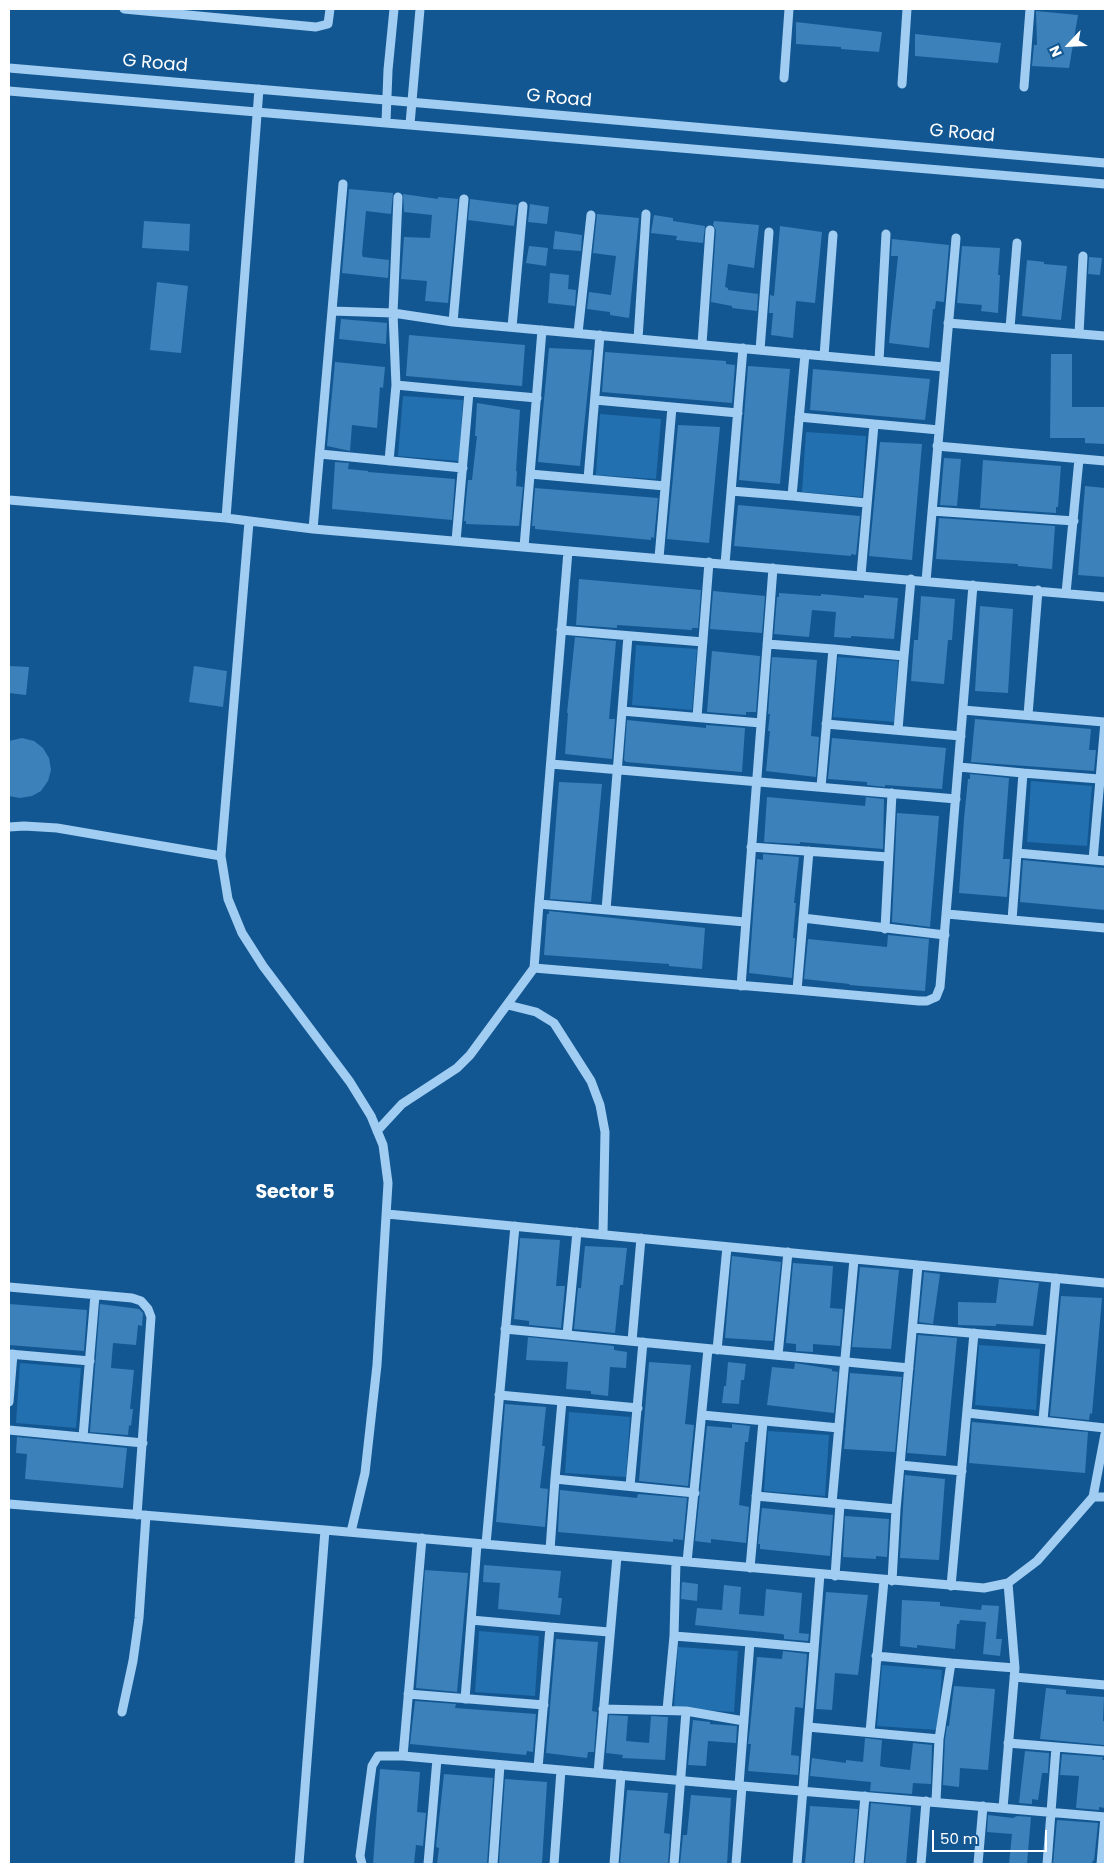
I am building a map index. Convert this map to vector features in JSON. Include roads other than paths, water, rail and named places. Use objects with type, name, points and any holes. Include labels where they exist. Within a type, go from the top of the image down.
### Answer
[{"type":"street","points":[[124,9],[316,27],[328,24],[330,9]]},
{"type":"street","points":[[386,122],[386,100],[394,9]]},
{"type":"street","points":[[410,124],[420,9]]},
{"type":"street","points":[[784,78],[789,9]]},
{"type":"street","points":[[902,84],[907,9]]},
{"type":"street","points":[[1024,87],[1030,9]]},
{"type":"street","name":"G Road","points":[[9,68],[1105,163]]},
{"type":"street","points":[[226,518],[259,89]]},
{"type":"street","points":[[9,91],[1105,184]]},
{"type":"street","points":[[313,529],[343,184]]},
{"type":"street","points":[[389,461],[396,385],[393,313],[398,197]]},
{"type":"street","points":[[453,322],[464,199]]},
{"type":"street","points":[[512,327],[523,206]]},
{"type":"street","points":[[638,339],[646,214]]},
{"type":"street","points":[[578,333],[591,215]]},
{"type":"street","points":[[702,344],[710,230]]},
{"type":"street","points":[[760,350],[769,232]]},
{"type":"street","points":[[879,361],[886,234]]},
{"type":"street","points":[[824,356],[833,235]]},
{"type":"street","points":[[926,580],[956,238]]},
{"type":"street","points":[[1010,328],[1017,243]]},
{"type":"street","points":[[1079,334],[1083,256]]},
{"type":"street","points":[[332,310],[393,313],[453,322],[944,367]]},
{"type":"street","points":[[948,323],[1105,336]]},
{"type":"street","points":[[524,547],[542,330]]},
{"type":"street","points":[[588,479],[600,335]]},
{"type":"street","points":[[725,564],[743,348]]},
{"type":"street","points":[[792,496],[805,354]]},
{"type":"street","points":[[396,385],[536,398]]},
{"type":"street","points":[[456,541],[469,392]]},
{"type":"street","points":[[594,400],[738,413]]},
{"type":"street","points":[[659,558],[672,407]]},
{"type":"street","points":[[799,417],[939,430]]},
{"type":"street","points":[[861,575],[874,424]]},
{"type":"street","points":[[938,446],[1105,461]]},
{"type":"street","points":[[320,454],[463,468]]},
{"type":"street","points":[[1066,592],[1079,458]]},
{"type":"street","points":[[530,474],[665,486]]},
{"type":"street","points":[[731,491],[867,503]]},
{"type":"street","points":[[9,500],[226,518],[313,529],[1066,592],[1105,597]]},
{"type":"street","points":[[932,511],[1074,521]]},
{"type":"street","points":[[249,522],[221,856],[228,899],[242,933],[263,966],[350,1082],[371,1116],[383,1146],[388,1183],[377,1365],[366,1473],[351,1532]]},
{"type":"street","points":[[377,1131],[402,1104],[457,1068],[470,1055],[534,968],[568,550]]},
{"type":"street","points":[[697,717],[709,562]]},
{"type":"street","points":[[741,986],[774,568]]},
{"type":"street","points":[[898,730],[911,579]]},
{"type":"street","points":[[534,968],[927,1001],[936,997],[940,987],[947,914],[973,585]]},
{"type":"street","points":[[1028,715],[1038,590]]},
{"type":"street","points":[[561,630],[703,642]]},
{"type":"street","points":[[606,910],[628,636]]},
{"type":"street","points":[[767,644],[904,656]]},
{"type":"street","points":[[821,787],[832,649]]},
{"type":"street","points":[[963,710],[1105,722],[1093,860]]},
{"type":"street","points":[[622,711],[761,723]]},
{"type":"street","points":[[826,724],[961,736]]},
{"type":"street","points":[[551,764],[956,798]]},
{"type":"street","points":[[959,767],[1099,779]]},
{"type":"street","points":[[1012,920],[1024,773]]},
{"type":"street","points":[[885,928],[892,793]]},
{"type":"street","points":[[9,827],[57,828],[221,856]]},
{"type":"street","points":[[751,847],[888,857]]},
{"type":"street","points":[[797,990],[808,851]]},
{"type":"street","points":[[1017,853],[1105,861]]},
{"type":"street","points":[[539,904],[745,922]]},
{"type":"street","points":[[947,914],[1105,928]]},
{"type":"street","points":[[803,918],[945,935]]},
{"type":"street","points":[[508,1004],[536,1012],[554,1022],[591,1081],[600,1104],[605,1132],[603,1234]]},
{"type":"street","points":[[387,1214],[1105,1283]]},
{"type":"street","points":[[465,1699],[472,1620],[500,1394],[515,1226]]},
{"type":"street","points":[[567,1335],[577,1232]]},
{"type":"street","points":[[632,1341],[641,1238]]},
{"type":"street","points":[[687,1562],[702,1415],[727,1246]]},
{"type":"street","points":[[778,1355],[788,1252]]},
{"type":"street","points":[[835,1576],[839,1428],[854,1259]]},
{"type":"street","points":[[870,1732],[876,1656],[888,1581],[896,1509],[918,1265]]},
{"type":"street","points":[[1043,1420],[1056,1278]]},
{"type":"street","points":[[9,1287],[132,1298],[140,1301],[148,1309],[151,1317],[143,1443],[139,1618],[133,1661],[122,1712]]},
{"type":"street","points":[[83,1437],[95,1294]]},
{"type":"street","points":[[913,1328],[1050,1340]]},
{"type":"street","points":[[505,1329],[909,1368]]},
{"type":"street","points":[[951,1586],[974,1333]]},
{"type":"street","points":[[630,1486],[643,1342]]},
{"type":"street","points":[[9,1402],[11,1354],[90,1361]]},
{"type":"street","points":[[500,1394],[638,1408]]},
{"type":"street","points":[[550,1550],[562,1401]]},
{"type":"street","points":[[967,1413],[1105,1428]]},
{"type":"street","points":[[702,1415],[839,1428]]},
{"type":"street","points":[[750,1568],[763,1421]]},
{"type":"street","points":[[9,1430],[143,1443]]},
{"type":"street","points":[[9,1504],[422,1538],[888,1581],[984,1588],[1008,1583],[1037,1561],[1093,1497],[1105,1434]]},
{"type":"street","points":[[900,1465],[962,1470]]},
{"type":"street","points":[[555,1479],[695,1493]]},
{"type":"street","points":[[756,1496],[896,1509]]},
{"type":"street","points":[[1093,1497],[1105,1497]]},
{"type":"street","points":[[299,1864],[325,1530]]},
{"type":"street","points":[[403,1756],[422,1538]]},
{"type":"street","points":[[598,1773],[617,1556]]},
{"type":"street","points":[[667,1710],[674,1636],[676,1561]]},
{"type":"street","points":[[797,1864],[820,1574]]},
{"type":"street","points":[[1003,1808],[1014,1672],[1008,1583]]},
{"type":"street","points":[[472,1620],[610,1632]]},
{"type":"street","points":[[538,1768],[550,1627]]},
{"type":"street","points":[[674,1636],[814,1648]]},
{"type":"street","points":[[736,1864],[750,1642]]},
{"type":"street","points":[[876,1656],[951,1663],[1105,1685]]},
{"type":"street","points":[[921,1864],[951,1663]]},
{"type":"street","points":[[408,1694],[544,1705]]},
{"type":"street","points":[[603,1709],[686,1711],[744,1721]]},
{"type":"street","points":[[674,1864],[686,1711]]},
{"type":"street","points":[[808,1727],[939,1739]]},
{"type":"street","points":[[1008,1743],[1105,1751]]},
{"type":"street","points":[[1046,1864],[1056,1747]]},
{"type":"street","points":[[362,1864],[360,1856],[372,1766],[378,1756],[403,1756],[1105,1817],[1101,1864]]},
{"type":"street","points":[[428,1864],[437,1759]]},
{"type":"street","points":[[493,1864],[500,1765]]},
{"type":"street","points":[[554,1864],[561,1770]]},
{"type":"street","points":[[614,1864],[620,1775]]},
{"type":"street","points":[[859,1864],[865,1796]]},
{"type":"street","points":[[978,1864],[983,1806]]},
{"type":"district","name":"Sector 5","points":[[295,1193]]}]
